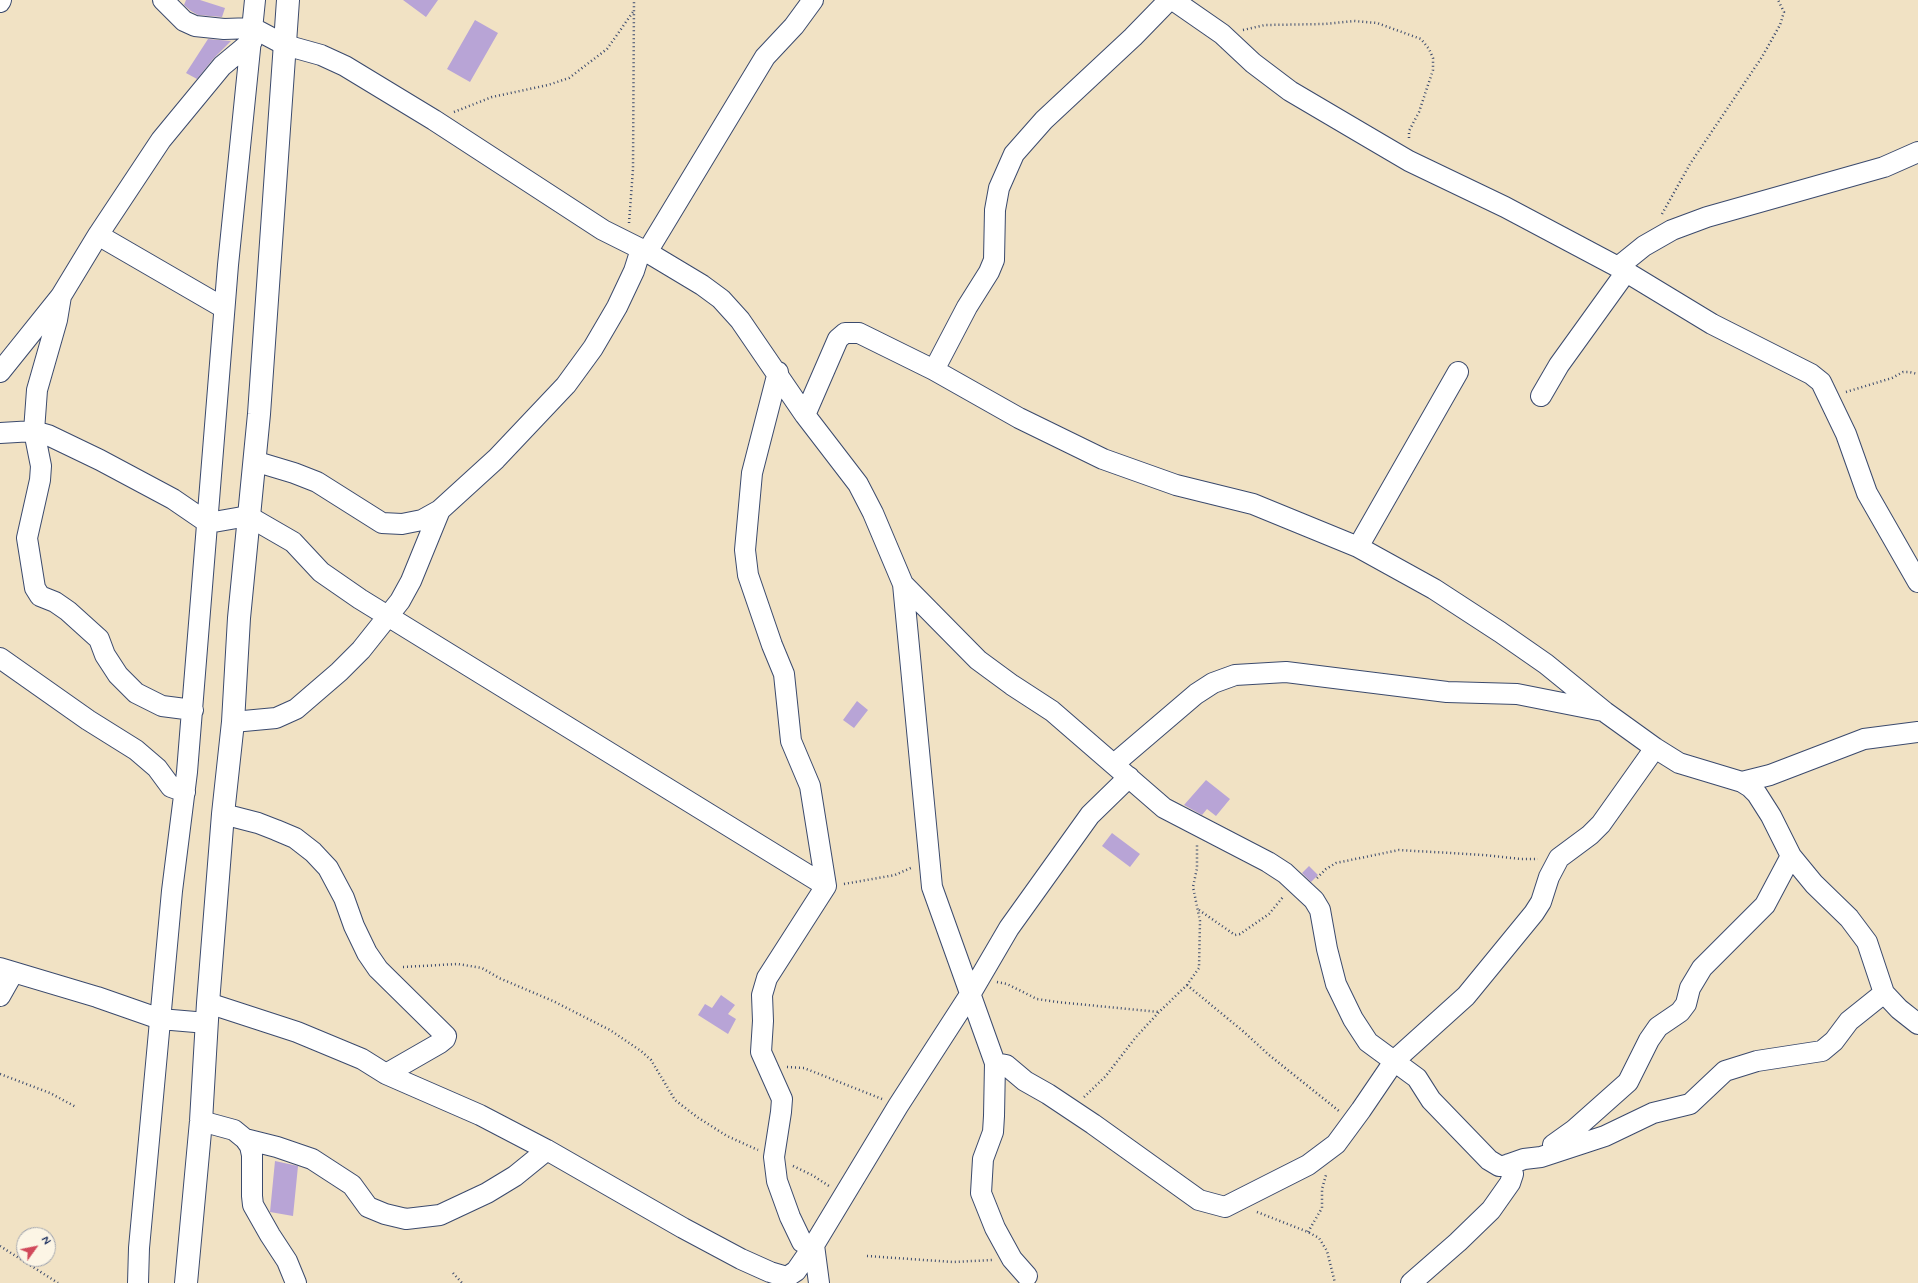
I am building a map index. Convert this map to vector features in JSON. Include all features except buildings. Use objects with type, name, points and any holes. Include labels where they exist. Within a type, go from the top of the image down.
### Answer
[{"type":"highway","points":[[186,1283],[201,1121],[207,1013],[223,814],[233,722],[239,618],[259,414],[288,0]]},
{"type":"street","points":[[163,0],[184,21],[195,26],[224,29],[252,35],[321,55],[345,66],[434,120],[603,230],[639,248],[702,285],[721,299],[740,320],[778,372],[805,415],[858,484],[873,513],[903,584],[928,860],[932,887],[995,1063],[993,1132],[983,1159],[981,1193],[995,1228],[1012,1259],[1026,1276]]},
{"type":"street","points":[[138,1283],[139,1248],[172,891],[185,792],[193,710],[224,308],[255,0]]},
{"type":"street","points":[[254,461],[294,473],[317,482],[382,523],[402,524],[422,520],[440,510],[496,460],[566,386],[593,348],[617,307],[634,271],[639,248],[765,57],[794,26],[813,0]]},
{"type":"street","points":[[934,370],[967,307],[989,272],[994,260],[996,202],[1004,174],[1014,154],[1044,120],[1133,37],[1169,0]]},
{"type":"street","points":[[1173,0],[1222,34],[1253,63],[1290,91],[1409,161],[1505,207],[1622,269],[1712,324],[1811,374],[1821,382],[1846,434],[1867,493],[1918,582]]},
{"type":"street","points":[[0,372],[61,296],[98,235],[161,140],[222,66],[252,35]]},
{"type":"street","points":[[1541,396],[1559,365],[1622,269],[1644,246],[1672,230],[1700,220],[1884,167],[1918,152]]},
{"type":"street","points":[[98,235],[224,308]]},
{"type":"street","points":[[61,296],[57,320],[37,390],[34,431],[41,466],[40,480],[27,538],[35,588],[40,596],[55,602],[68,611],[99,639],[106,655],[118,675],[136,694],[162,706],[193,710]]},
{"type":"street","points":[[805,415],[838,339],[845,333],[859,333],[934,370],[1019,418],[1103,459],[1176,485],[1253,504],[1358,547],[1434,590],[1500,632],[1546,664],[1605,712],[1655,748],[1679,763],[1742,782],[1750,786],[1771,816],[1791,856],[1814,884],[1849,918],[1867,942],[1884,993],[1899,1009],[1918,1024]]},
{"type":"street","points":[[778,372],[752,473],[745,550],[748,575],[772,645],[784,674],[787,693],[788,729],[794,751],[810,786],[826,886],[767,978],[762,995],[764,1021],[761,1052],[782,1099],[782,1112],[774,1157],[777,1180],[790,1217],[802,1242],[814,1245]]},
{"type":"street","points":[[1358,547],[1458,372]]},
{"type":"street","points":[[0,433],[34,431],[48,435],[173,498],[208,523],[248,516],[293,542],[321,572],[388,616],[826,886]]},
{"type":"street","points":[[233,722],[276,718],[296,709],[339,672],[361,650],[400,601],[411,581],[440,510]]},
{"type":"street","points":[[903,584],[978,660],[1012,685],[1052,711],[1122,770],[1164,808],[1268,862],[1285,873],[1314,900],[1320,910],[1327,949],[1336,984],[1353,1020],[1373,1047],[1395,1060],[1417,1078],[1431,1100],[1489,1160],[1499,1166],[1524,1159],[1541,1157],[1605,1136],[1653,1113],[1690,1104],[1725,1071],[1757,1061],[1822,1051],[1834,1041],[1849,1021],[1884,993]]},
{"type":"street","points":[[0,658],[88,720],[136,750],[157,768],[172,787],[185,792]]},
{"type":"street","points":[[0,996],[7,970],[97,997],[160,1019],[207,1013],[297,1032],[362,1059],[386,1074],[480,1115],[547,1150],[683,1228],[741,1259],[770,1272],[787,1277],[796,1271],[814,1245],[842,1196],[971,993],[980,975],[1009,928],[1122,770],[1196,694],[1213,683],[1235,675],[1286,672],[1447,692],[1517,694],[1605,712]]},
{"type":"street","points":[[1742,782],[1770,774],[1864,739],[1918,732]]},
{"type":"street","points":[[995,1063],[1006,1065],[1025,1081],[1072,1110],[1199,1200],[1225,1207],[1308,1165],[1336,1144],[1395,1060],[1466,996],[1534,913],[1541,902],[1549,877],[1559,858],[1590,835],[1601,824],[1655,748]]},
{"type":"street","points":[[223,814],[258,823],[295,838],[313,852],[328,868],[344,898],[354,926],[378,969],[446,1036],[440,1043],[386,1074]]},
{"type":"street","points":[[1541,1157],[1628,1082],[1649,1040],[1658,1027],[1680,1012],[1686,1004],[1690,988],[1702,968],[1765,905],[1791,856]]},
{"type":"street","points":[[201,1121],[234,1130],[245,1139],[250,1146],[252,1155],[251,1184],[254,1206],[270,1235],[287,1261],[296,1283]]},
{"type":"street","points":[[245,1139],[277,1147],[312,1159],[352,1185],[368,1207],[385,1214],[406,1219],[440,1215],[487,1193],[515,1176],[547,1150]]},
{"type":"street","points":[[1411,1283],[1458,1242],[1491,1210],[1510,1183],[1513,1174],[1509,1164]]},
{"type":"street","points":[[814,1245],[819,1283]]},
{"type":"path","points":[[634,0],[633,169],[639,248]]},
{"type":"path","points":[[1661,216],[1690,164],[1762,57],[1780,25],[1784,12],[1778,0]]},
{"type":"path","points":[[434,120],[492,97],[548,85],[569,78],[607,49],[633,12]]},
{"type":"path","points":[[1222,34],[1265,25],[1325,24],[1354,21],[1377,23],[1421,39],[1429,49],[1432,58],[1433,70],[1419,112],[1409,131],[1409,161]]},
{"type":"path","points":[[1829,398],[1892,378],[1903,372],[1918,374]]},
{"type":"path","points":[[1072,1110],[1094,1086],[1105,1077],[1136,1037],[1159,1012],[1188,985],[1199,968],[1200,922],[1193,887],[1197,856],[1195,824]]},
{"type":"path","points":[[1198,910],[1235,935],[1240,934],[1269,914],[1288,890],[1299,887],[1326,868],[1336,863],[1399,850],[1484,855],[1521,859],[1559,858]]},
{"type":"path","points":[[826,886],[895,875],[928,860]]},
{"type":"path","points":[[378,969],[458,964],[482,968],[498,978],[553,1001],[610,1030],[641,1051],[651,1060],[675,1100],[696,1117],[727,1136],[812,1175],[842,1196]]},
{"type":"path","points":[[980,975],[1007,984],[1037,999],[1159,1012]]},
{"type":"path","points":[[1188,985],[1287,1070],[1353,1121]]},
{"type":"path","points":[[766,1065],[804,1068],[848,1084],[898,1106]]},
{"type":"path","points":[[0,1074],[50,1093],[76,1107]]},
{"type":"path","points":[[1308,1232],[1322,1208],[1322,1190],[1326,1174]]},
{"type":"path","points":[[1256,1211],[1319,1238],[1327,1251],[1335,1283]]},
{"type":"path","points":[[0,1246],[58,1283]]},
{"type":"path","points":[[867,1256],[953,1262],[1012,1259]]},
{"type":"path","points":[[453,1273],[462,1283]]}]
